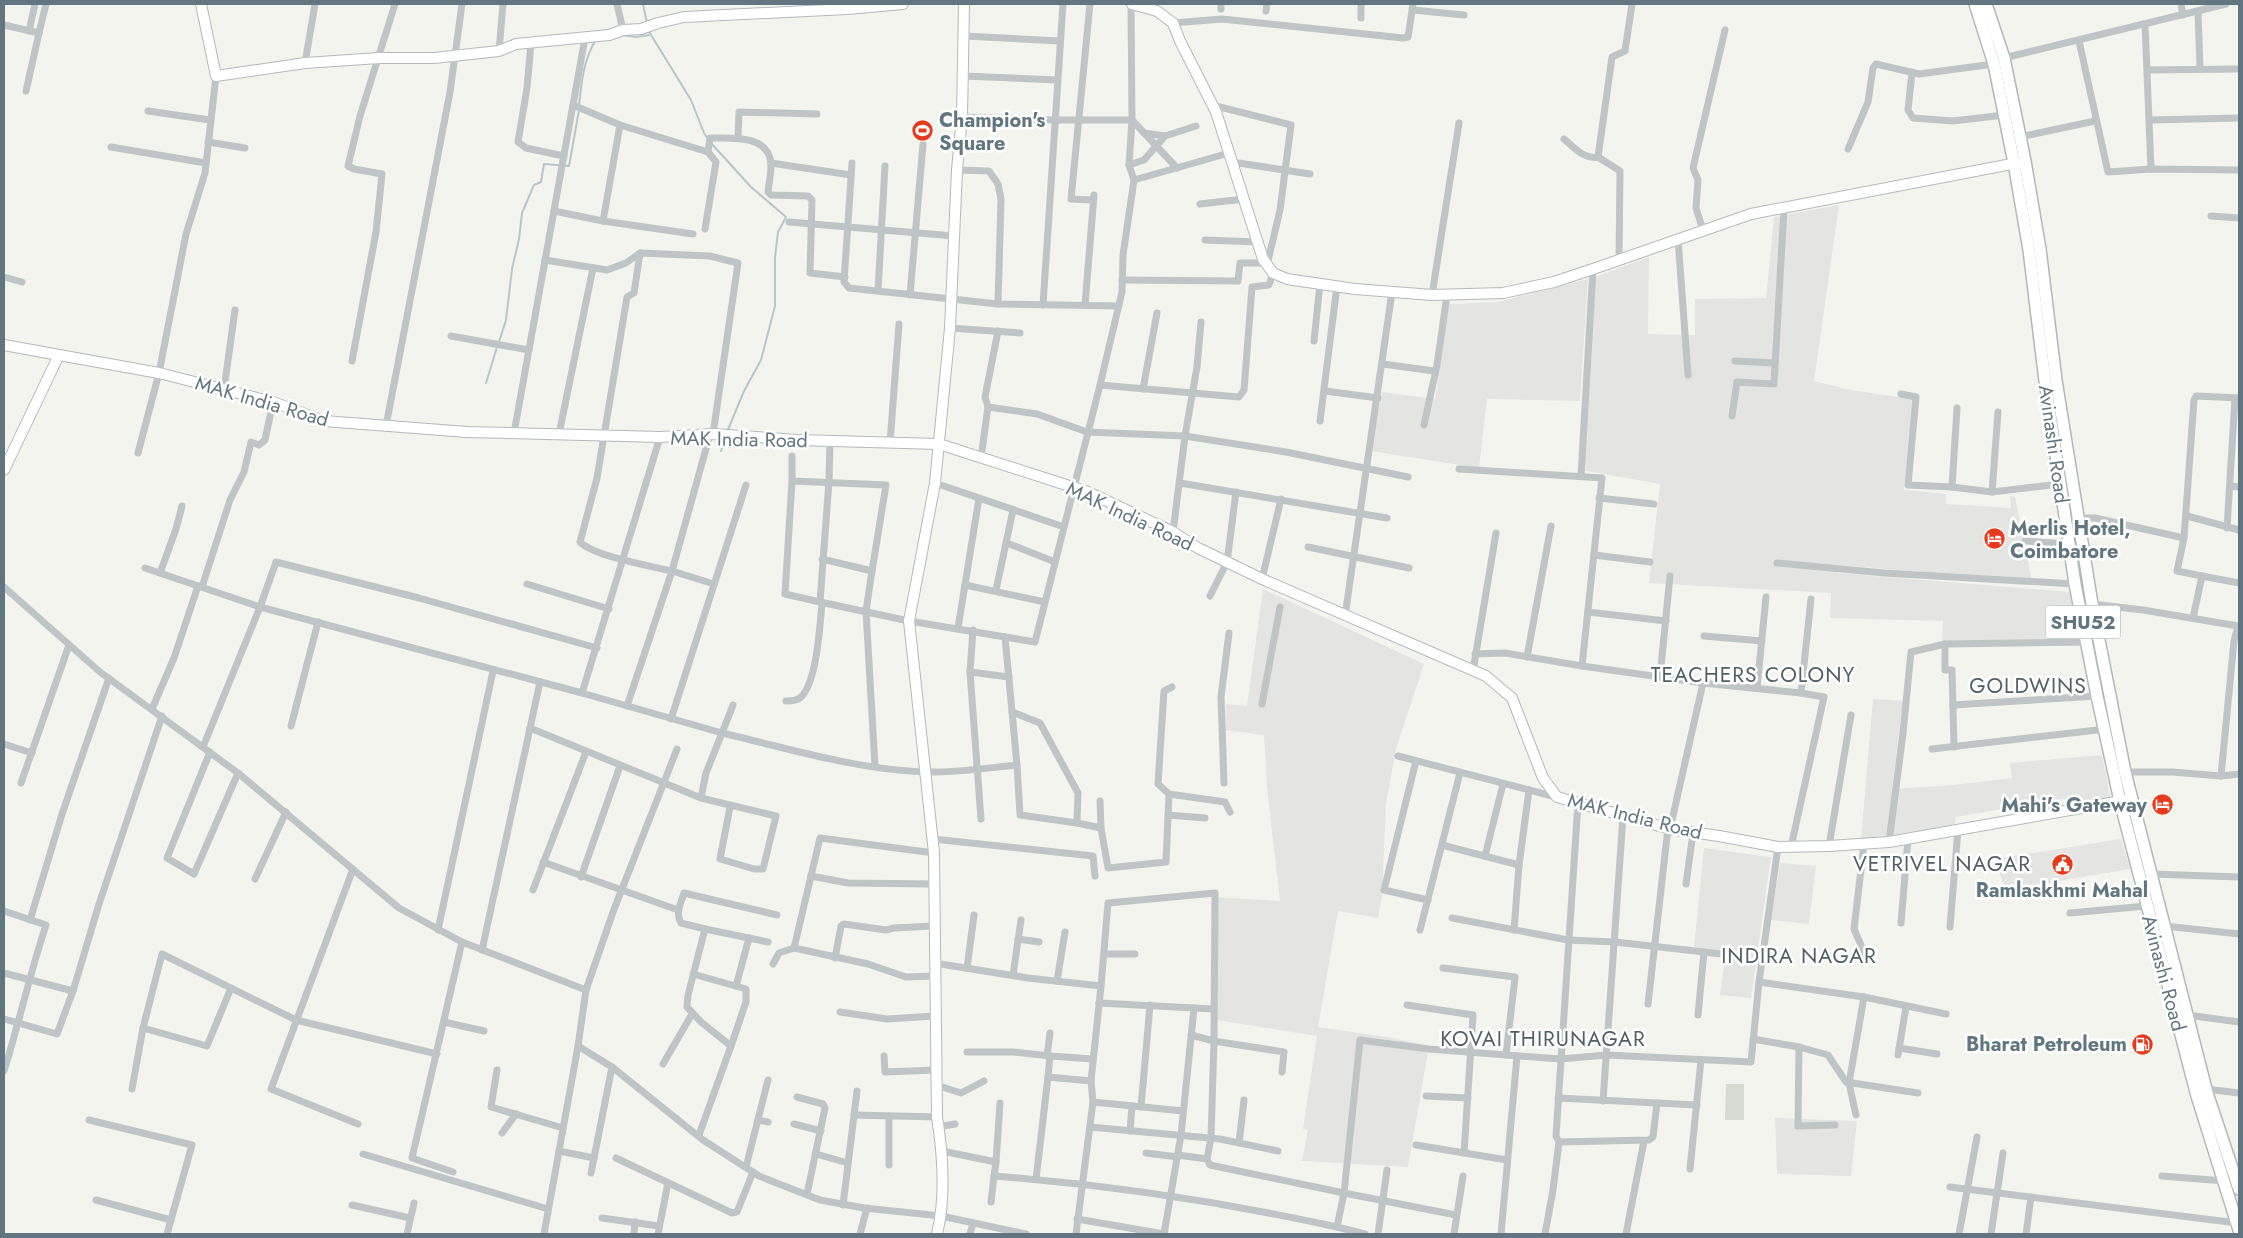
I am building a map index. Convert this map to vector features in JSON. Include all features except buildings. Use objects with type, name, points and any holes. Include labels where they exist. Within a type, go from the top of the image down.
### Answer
[{"type":"main road","name":"Avinashi Road","points":[[1975,4],[1999,61],[2004,115],[2020,162],[2040,249],[2056,380],[2078,518],[2092,604],[2125,772],[2206,1088],[2234,1158],[2239,1189]]},
{"type":"main road","name":"Avinashi Road","points":[[1986,4],[2020,138],[2020,162],[2028,250],[2060,484],[2075,584],[2097,696],[2106,729],[2120,801],[2196,1096],[2238,1226]]},
{"type":"street","points":[[29,31],[35,4]]},
{"type":"street","points":[[26,91],[46,4]]},
{"type":"street","points":[[138,453],[160,373],[186,234],[206,173],[216,76],[201,4]]},
{"type":"street","points":[[305,64],[315,4]]},
{"type":"street","points":[[352,361],[376,232],[382,174],[354,169],[348,166],[360,116],[395,4]]},
{"type":"street","points":[[386,426],[445,121],[462,4]]},
{"type":"street","points":[[499,51],[503,4]]},
{"type":"street","points":[[617,4],[623,30]]},
{"type":"street","points":[[216,76],[305,64],[379,58],[454,56],[499,51],[516,44],[609,35],[623,30],[641,29],[684,17],[903,4]]},
{"type":"street","points":[[937,1234],[941,1216],[942,1151],[936,1085],[934,854],[909,621],[935,482],[950,328],[957,170],[962,117],[965,36],[964,4]]},
{"type":"street","points":[[1043,305],[1063,4]]},
{"type":"street","points":[[1085,305],[1094,198],[1071,199],[1090,4]]},
{"type":"street","points":[[792,456],[785,594],[909,621],[973,630],[1035,642],[1100,384],[1122,280],[1123,255],[1134,180],[1129,165],[1132,120],[1131,4],[1157,11],[1173,23],[1212,105],[1257,242],[1269,267]]},
{"type":"street","points":[[1361,4],[1361,18]]},
{"type":"street","points":[[1598,157],[1612,57],[1625,51],[1632,4]]},
{"type":"street","points":[[2182,4],[2183,15]]},
{"type":"street","points":[[1848,149],[1868,102],[1874,65],[1876,64],[1925,74],[1999,61],[2226,4]]},
{"type":"street","points":[[1173,23],[1222,19],[1403,38],[1408,37],[1413,7],[1464,15]]},
{"type":"street","points":[[2198,11],[2200,69]]},
{"type":"street","points":[[2145,24],[2151,168]]},
{"type":"street","points":[[4,25],[39,33]]},
{"type":"street","points":[[1703,230],[1696,208],[1698,180],[1693,168],[1725,30]]},
{"type":"street","points":[[965,36],[1060,41]]},
{"type":"street","points":[[514,433],[585,38]]},
{"type":"street","points":[[2078,41],[2108,172],[2151,168],[2239,170]]},
{"type":"street","points":[[531,43],[527,88],[518,142],[526,148],[564,156]]},
{"type":"street","points":[[2148,70],[2239,69]]},
{"type":"street","points":[[1912,72],[1908,110],[1913,118],[1953,121],[2004,115]]},
{"type":"street","points":[[963,76],[1058,80]]},
{"type":"street","points":[[1100,384],[1239,398],[1244,390],[1252,286],[1269,285],[1269,267],[1280,210],[1292,125],[1212,105]]},
{"type":"street","points":[[573,106],[620,125],[708,151],[716,162],[705,230]]},
{"type":"street","points":[[148,111],[210,120]]},
{"type":"street","points":[[738,138],[740,112],[817,114]]},
{"type":"street","points":[[962,117],[1132,120],[1177,168]]},
{"type":"street","points":[[2150,120],[2239,118]]},
{"type":"street","points":[[2020,138],[2095,121]]},
{"type":"street","points":[[1432,295],[1459,123]]},
{"type":"street","points":[[603,221],[620,125]]},
{"type":"street","points":[[1144,133],[1165,136],[1196,126]]},
{"type":"street","points":[[1129,165],[1144,160],[1165,136]]},
{"type":"street","points":[[708,151],[710,138],[748,139],[765,148],[771,163],[768,192],[772,195],[808,196],[813,205],[810,273],[845,277]]},
{"type":"street","points":[[1564,139],[1584,155],[1593,158],[1598,157],[1620,171],[1619,259]]},
{"type":"street","points":[[208,142],[245,148]]},
{"type":"street","points":[[910,294],[923,144]]},
{"type":"street","points":[[111,147],[206,163]]},
{"type":"street","points":[[1134,180],[1177,168],[1230,158],[1310,174]]},
{"type":"street","points":[[1122,280],[1238,281],[1240,263],[1269,267],[1287,279],[1337,286],[1432,295],[1503,293],[1554,282],[1593,270],[1619,259],[1751,214],[2020,162]]},
{"type":"street","points":[[771,163],[851,175]]},
{"type":"street","points":[[852,163],[847,227],[846,287],[910,294],[950,301],[998,304],[1118,306]]},
{"type":"street","points":[[878,291],[885,166]]},
{"type":"street","points":[[957,170],[989,171],[998,184],[1001,199],[998,304]]},
{"type":"street","points":[[1200,204],[1244,199]]},
{"type":"street","points":[[1732,416],[1738,382],[1774,384],[1784,208]]},
{"type":"street","points":[[554,211],[603,221],[693,234]]},
{"type":"street","points":[[2211,216],[2239,218]]},
{"type":"street","points":[[789,222],[954,236]]},
{"type":"street","points":[[1678,239],[1688,375]]},
{"type":"street","points":[[1205,240],[1257,242]]},
{"type":"street","points":[[545,260],[607,270],[626,263],[640,253],[710,256],[738,263],[722,435],[709,438],[672,571],[627,706]]},
{"type":"street","points":[[640,253],[634,293],[627,297],[597,478],[580,542],[586,547],[624,559],[714,584]]},
{"type":"street","points":[[559,434],[593,268]]},
{"type":"street","points":[[1581,476],[1593,270]]},
{"type":"street","points":[[4,277],[22,282]]},
{"type":"street","points":[[1314,341],[1320,284]]},
{"type":"street","points":[[1320,422],[1337,286]]},
{"type":"street","points":[[1345,616],[1368,469],[1392,292]]},
{"type":"street","points":[[1424,425],[1446,295]]},
{"type":"street","points":[[224,390],[235,310]]},
{"type":"street","points":[[1143,389],[1158,313]]},
{"type":"street","points":[[1173,532],[1185,436],[1197,368],[1201,322]]},
{"type":"street","points":[[890,443],[899,324]]},
{"type":"street","points":[[950,328],[1020,333]]},
{"type":"street","points":[[981,458],[988,407],[985,397],[998,331]]},
{"type":"street","points":[[451,336],[529,350]]},
{"type":"street","name":"MAK India Road","points":[[4,345],[160,373],[273,402],[324,421],[514,433],[660,437],[722,435],[830,441],[939,444],[1088,492],[1173,532],[1198,548],[1262,579],[1486,676],[1512,698],[1543,778],[1557,797],[1669,829],[1778,847],[1864,844],[1908,839],[2133,799]]},
{"type":"street","points":[[4,470],[59,355]]},
{"type":"street","points":[[1735,361],[1775,363]]},
{"type":"street","points":[[1383,364],[1434,371]]},
{"type":"street","points":[[1325,391],[1378,398]]},
{"type":"street","points":[[1901,394],[1916,398],[1908,485],[1952,486],[1992,492],[2060,484]]},
{"type":"street","points":[[2227,528],[2237,398],[2196,396],[2194,400],[2187,516],[2177,571],[2239,583]]},
{"type":"street","points":[[152,709],[174,658],[230,500],[244,472],[251,442],[259,445],[265,440],[273,402]]},
{"type":"street","points":[[988,407],[1038,414],[1088,432],[1185,436],[1286,452],[1408,477]]},
{"type":"street","points":[[1952,486],[1957,408]]},
{"type":"street","points":[[1992,492],[1998,412]]},
{"type":"street","points":[[582,693],[660,437]]},
{"type":"street","points":[[786,701],[798,699],[807,688],[820,634],[822,559],[829,481],[830,441]]},
{"type":"street","points":[[1458,469],[1602,478],[1582,666]]},
{"type":"street","points":[[792,481],[829,481],[886,485],[866,611],[875,766]]},
{"type":"street","points":[[935,482],[1064,527]]},
{"type":"street","points":[[1180,483],[1387,518]]},
{"type":"street","points":[[671,719],[746,485]]},
{"type":"street","points":[[2231,486],[2239,487]]},
{"type":"street","points":[[1210,596],[1226,562],[1236,492]]},
{"type":"street","points":[[958,628],[979,498]]},
{"type":"street","points":[[1600,498],[1654,504]]},
{"type":"street","points":[[1262,579],[1281,499]]},
{"type":"street","points":[[160,574],[182,506]]},
{"type":"street","points":[[996,590],[1013,510]]},
{"type":"street","points":[[2187,516],[2239,530]]},
{"type":"street","points":[[2078,518],[2096,518],[2184,538]]},
{"type":"street","points":[[1526,657],[1551,526]]},
{"type":"street","points":[[1473,671],[1496,533]]},
{"type":"street","points":[[2025,541],[2069,544]]},
{"type":"street","points":[[1007,543],[1054,562]]},
{"type":"street","points":[[1308,547],[1409,568]]},
{"type":"street","points":[[1594,555],[1650,562]]},
{"type":"street","points":[[822,559],[872,570]]},
{"type":"street","points":[[203,747],[260,607],[276,562],[283,562],[596,648]]},
{"type":"street","points":[[1777,563],[1884,573],[2075,584]]},
{"type":"street","points":[[145,568],[260,607],[582,693],[722,733],[811,754],[875,766],[925,772],[976,770],[1017,764]]},
{"type":"street","points":[[1660,677],[1670,576]]},
{"type":"street","points":[[2193,618],[2202,576]]},
{"type":"street","points":[[526,584],[609,609]]},
{"type":"street","points":[[965,585],[996,590],[1045,602]]},
{"type":"street","points":[[4,587],[109,678],[238,773],[399,908],[462,942],[586,990]]},
{"type":"street","points":[[1757,688],[1766,597]]},
{"type":"street","points":[[1801,693],[1812,599]]},
{"type":"street","points":[[2092,604],[2121,606],[2239,624],[2234,641],[2221,776]]},
{"type":"street","points":[[1262,704],[1280,607]]},
{"type":"street","points":[[1588,612],[1666,621]]},
{"type":"street","points":[[291,726],[318,622]]},
{"type":"street","points":[[973,630],[970,672],[981,819]]},
{"type":"street","points":[[1224,783],[1221,697],[1229,633]]},
{"type":"street","points":[[1704,636],[1762,641]]},
{"type":"street","points":[[1005,637],[1020,815],[1101,828]]},
{"type":"street","points":[[1889,842],[1911,652],[1945,644],[2087,642]]},
{"type":"street","points":[[1945,644],[1945,670],[1952,670],[1954,747]]},
{"type":"street","points":[[21,783],[70,645]]},
{"type":"street","points":[[1475,654],[1505,653],[1703,683],[1824,697],[1792,847]]},
{"type":"street","points":[[438,930],[494,671]]},
{"type":"street","points":[[970,672],[1009,677]]},
{"type":"street","points":[[30,920],[68,796],[109,678]]},
{"type":"street","points":[[482,950],[540,682]]},
{"type":"street","points":[[1648,1004],[1669,829],[1703,683]]},
{"type":"street","points":[[1172,687],[1164,691],[1158,784],[1169,794],[1225,802],[1230,812]]},
{"type":"street","points":[[1953,705],[2097,696]]},
{"type":"street","points":[[701,798],[706,774],[733,705]]},
{"type":"street","points":[[1012,712],[1040,723],[1078,793],[1077,823]]},
{"type":"street","points":[[1829,846],[1850,715]]},
{"type":"street","points":[[4,1019],[57,1034],[73,991],[99,904],[162,716]]},
{"type":"street","points":[[530,728],[701,798],[730,807],[776,816],[763,869],[754,869],[720,859],[730,807]]},
{"type":"street","points":[[1932,749],[2106,729]]},
{"type":"street","points":[[4,744],[32,753]]},
{"type":"street","points":[[544,1234],[578,1046],[586,990],[677,749]]},
{"type":"street","points":[[210,752],[167,858],[194,874],[238,773]]},
{"type":"street","points":[[533,890],[586,752]]},
{"type":"street","points":[[1398,756],[1557,797]]},
{"type":"street","points":[[1416,762],[1384,890],[1428,900]]},
{"type":"street","points":[[581,877],[620,766]]},
{"type":"street","points":[[2125,772],[2172,772],[2221,776],[2239,774]]},
{"type":"street","points":[[1420,930],[1460,773]]},
{"type":"street","points":[[1485,856],[1503,784]]},
{"type":"street","points":[[1514,930],[1519,865],[1529,790]]},
{"type":"street","points":[[1100,801],[1101,828],[1108,868],[1166,862],[1169,794]]},
{"type":"street","points":[[1545,1234],[1559,1142],[1556,1136],[1560,1059],[1578,803]]},
{"type":"street","points":[[255,879],[286,812]]},
{"type":"street","points":[[1168,815],[1206,818]]},
{"type":"street","points":[[1604,1101],[1624,816]]},
{"type":"street","points":[[1950,927],[1958,830]]},
{"type":"street","points":[[1686,884],[1693,832]]},
{"type":"street","points":[[794,948],[820,838],[934,854]]},
{"type":"street","points":[[933,839],[1093,856],[1095,876]]},
{"type":"street","points":[[1901,923],[1908,839]]},
{"type":"street","points":[[1864,844],[1854,929],[1867,959]]},
{"type":"street","points":[[1442,846],[1519,865]]},
{"type":"street","points":[[1337,1227],[1344,1193],[1360,1040],[1560,1059],[1607,1055],[1751,1062],[1759,982],[1778,847]]},
{"type":"street","points":[[543,862],[678,910]]},
{"type":"street","points":[[353,869],[271,1089],[358,1124]]},
{"type":"street","points":[[2151,874],[2239,876]]},
{"type":"street","points":[[811,876],[848,883],[934,884]]},
{"type":"street","points":[[768,942],[680,923],[678,910],[684,893],[777,915]]},
{"type":"street","points":[[1076,1234],[1081,1183],[1093,1102],[1091,1081],[1105,954],[1108,903],[1215,893],[1214,1041],[1211,1138],[1207,1159],[1210,1165],[1382,1201],[1456,1214]]},
{"type":"street","points":[[2070,913],[2146,906]]},
{"type":"street","points":[[4,911],[46,925],[28,979],[19,1023],[4,1071]]},
{"type":"street","points":[[967,968],[974,915]]},
{"type":"street","points":[[1452,918],[1568,940],[1615,942],[1722,954]]},
{"type":"street","points":[[1013,975],[1021,920]]},
{"type":"street","points":[[835,958],[841,926],[844,924],[886,930],[934,926]]},
{"type":"street","points":[[2165,926],[2239,934]]},
{"type":"street","points":[[705,929],[693,974],[687,1007],[692,1014],[731,1046]]},
{"type":"street","points":[[1057,981],[1065,932]]},
{"type":"street","points":[[736,986],[749,938]]},
{"type":"street","points":[[1018,939],[1039,942]]},
{"type":"street","points":[[453,1172],[412,1158],[462,942]]},
{"type":"street","points":[[773,964],[779,953],[794,948],[868,964],[906,977],[934,976]]},
{"type":"street","points":[[1698,1016],[1704,952]]},
{"type":"street","points":[[132,1089],[143,1028],[162,954],[296,1020],[437,1054]]},
{"type":"street","points":[[1105,954],[1135,954]]},
{"type":"street","points":[[934,963],[1101,986]]},
{"type":"street","points":[[1443,968],[1515,977],[1506,1055]]},
{"type":"street","points":[[4,973],[73,991]]},
{"type":"street","points":[[693,974],[746,989],[746,1002],[699,1135]]},
{"type":"street","points":[[1759,982],[1864,997],[1946,1014]]},
{"type":"street","points":[[143,1028],[206,1046],[231,988]]},
{"type":"street","points":[[1856,1115],[1849,1082],[1864,997]]},
{"type":"street","points":[[1099,1003],[1150,1004],[1213,1009]]},
{"type":"street","points":[[1141,1107],[1150,1004]]},
{"type":"street","points":[[1407,1005],[1473,1015],[1464,1153]]},
{"type":"street","points":[[1906,1007],[1899,1051],[1937,1054]]},
{"type":"street","points":[[1077,1219],[1164,1234],[1178,1156],[1194,1008]]},
{"type":"street","points":[[840,1012],[888,1019],[935,1016]]},
{"type":"street","points":[[663,1064],[692,1014]]},
{"type":"street","points":[[2187,1015],[2239,1022]]},
{"type":"street","points":[[444,1022],[484,1031]]},
{"type":"street","points":[[1036,1179],[1048,1077],[1050,1033]]},
{"type":"street","points":[[1191,1035],[1214,1041],[1284,1052],[1282,1072]]},
{"type":"street","points":[[1754,1039],[1799,1047],[1828,1055],[1844,1080],[1849,1082],[1918,1092]]},
{"type":"street","points":[[578,1046],[612,1067],[699,1135],[753,1172],[820,1200],[843,1205],[941,1216],[1024,1234]]},
{"type":"street","points":[[1799,1047],[1798,1126],[1835,1125]]},
{"type":"street","points":[[967,1052],[1013,1052],[1093,1060]]},
{"type":"street","points":[[884,1056],[885,1072],[936,1070]]},
{"type":"street","points":[[1501,1234],[1517,1056]]},
{"type":"street","points":[[1690,1169],[1701,1060]]},
{"type":"street","points":[[591,1173],[612,1067]]},
{"type":"street","points":[[497,1070],[491,1107],[563,1128]]},
{"type":"street","points":[[1048,1077],[1091,1081]]},
{"type":"street","points":[[746,1167],[768,1080]]},
{"type":"street","points":[[936,1085],[961,1093],[984,1081]]},
{"type":"street","points":[[2206,1088],[2239,1093]]},
{"type":"street","points":[[843,1205],[857,1091]]},
{"type":"street","points":[[1426,1096],[1468,1098]]},
{"type":"street","points":[[797,1097],[824,1106],[821,1131],[807,1194]]},
{"type":"street","points":[[1558,1098],[1697,1105]]},
{"type":"street","points":[[1238,1144],[1244,1100]]},
{"type":"street","points":[[1093,1102],[1182,1111]]},
{"type":"street","points":[[991,1202],[1000,1103]]},
{"type":"street","points":[[1559,1142],[1644,1141],[1653,1137],[1657,1103]]},
{"type":"street","points":[[1130,1131],[1132,1106]]},
{"type":"street","points":[[502,1133],[516,1114]]},
{"type":"street","points":[[854,1115],[889,1116],[955,1124]]},
{"type":"street","points":[[889,1116],[889,1165]]},
{"type":"street","points":[[89,1120],[192,1145],[166,1234]]},
{"type":"street","points":[[758,1120],[768,1122]]},
{"type":"street","points":[[794,1124],[821,1131]]},
{"type":"street","points":[[1090,1127],[1211,1138],[1278,1151]]},
{"type":"street","points":[[1959,1234],[1977,1137]]},
{"type":"street","points":[[1626,1234],[1644,1141]]},
{"type":"street","points":[[1416,1145],[1507,1160]]},
{"type":"street","points":[[559,1151],[594,1158]]},
{"type":"street","points":[[942,1151],[996,1162]]},
{"type":"street","points":[[1146,1153],[1207,1159]]},
{"type":"street","points":[[1991,1234],[2003,1153]]},
{"type":"street","points":[[363,1154],[548,1209]]},
{"type":"street","points":[[816,1154],[848,1163]]},
{"type":"street","points":[[616,1158],[735,1213],[753,1172]]},
{"type":"street","points":[[1378,1234],[1387,1170]]},
{"type":"street","points":[[994,1176],[1081,1183],[1171,1195],[1251,1208],[1365,1234]]},
{"type":"street","points":[[1454,1234],[1463,1176]]},
{"type":"street","points":[[2162,1176],[2224,1181]]},
{"type":"street","points":[[658,1234],[668,1183]]},
{"type":"street","points":[[1950,1187],[2238,1226]]},
{"type":"street","points":[[2026,1234],[2031,1197]]},
{"type":"street","points":[[96,1200],[171,1220]]},
{"type":"street","points":[[406,1234],[414,1204]]},
{"type":"street","points":[[352,1205],[410,1218]]},
{"type":"street","points":[[860,1234],[867,1208]]},
{"type":"street","points":[[602,1218],[659,1226]]},
{"type":"street","points":[[634,1234],[635,1222]]},
{"type":"street","points":[[970,1234],[973,1223]]},
{"type":"shaded area","points":[[1839,205],[1814,381],[1851,390],[1912,399],[1904,490],[1946,494],[1946,504],[2011,508],[2010,496],[2015,497],[2032,581],[1838,565],[1837,573],[2072,592],[2080,640],[1942,642],[1943,621],[1830,618],[1831,593],[1649,583],[1660,484],[1581,470],[1595,277],[1649,257],[1648,334],[1695,335],[1695,299],[1766,298],[1774,217]]},
{"type":"shaded area","points":[[1588,279],[1580,401],[1487,399],[1479,468],[1371,451],[1382,392],[1435,399],[1448,304],[1498,302]]},
{"type":"shaded area","points":[[1263,589],[1424,664],[1396,749],[1386,804],[1382,896],[1378,918],[1338,911],[1318,1027],[1387,1037],[1429,1046],[1408,1167],[1302,1161],[1308,1130],[1303,1129],[1317,1036],[1216,1020],[1215,897],[1280,901],[1267,788],[1264,735],[1225,730],[1226,704],[1247,706]]},
{"type":"shaded area","points":[[1873,699],[1903,701],[1892,789],[1954,785],[2012,778],[2010,763],[2102,755],[2111,800],[2081,805],[2079,796],[1956,817],[1955,826],[1861,839]]},
{"type":"shaded area","name":"Ramlaskhmi Mahal","points":[[2121,839],[2130,869],[2005,890],[1995,859]]},
{"type":"shaded area","points":[[1704,848],[1771,857],[1751,998],[1720,995],[1726,951],[1694,947]]},
{"type":"shaded area","points":[[1780,863],[1816,866],[1809,924],[1771,920]]},
{"type":"shaded area","points":[[1726,1084],[1744,1084],[1744,1120],[1725,1120]]},
{"type":"shaded area","points":[[1775,1118],[1857,1121],[1851,1176],[1777,1174]]},
{"type":"waterway","points":[[643,4],[647,23]]},
{"type":"waterway","points":[[648,30],[691,100],[708,139]]},
{"type":"waterway","points":[[622,35],[636,37],[649,35]]},
{"type":"waterway","points":[[579,106],[584,72],[588,56],[595,41]]},
{"type":"waterway","points":[[499,342],[506,320],[512,269],[519,239],[522,213],[534,185],[541,182],[544,164],[569,166],[579,110]]},
{"type":"waterway","points":[[711,143],[751,187],[786,217],[778,232],[775,257],[775,306],[761,360],[744,391],[727,432]]},
{"type":"waterway","points":[[486,383],[497,347]]},
{"type":"waterway","points":[[721,451],[725,439]]},
{"type":"place","name":"Champion's Square","points":[[923,131]]},
{"type":"place","name":"Merlis Hotel, Coimbatore","points":[[1994,539]]},
{"type":"place","name":"Mahi's Gateway","points":[[2163,805]]},
{"type":"place","name":"Ramlaskhmi Mahal","points":[[2062,864]]},
{"type":"place","name":"Bharat Petroleum","points":[[2143,1044]]},
{"type":"district","name":"TEACHERS COLONY","points":[[1753,675]]},
{"type":"district","name":"GOLDWINS","points":[[2028,686]]},
{"type":"district","name":"VETRIVEL NAGAR","points":[[1942,864]]},
{"type":"district","name":"INDIRA NAGAR","points":[[1799,956]]},
{"type":"district","name":"KOVAI THIRUNAGAR","points":[[1543,1039]]}]
